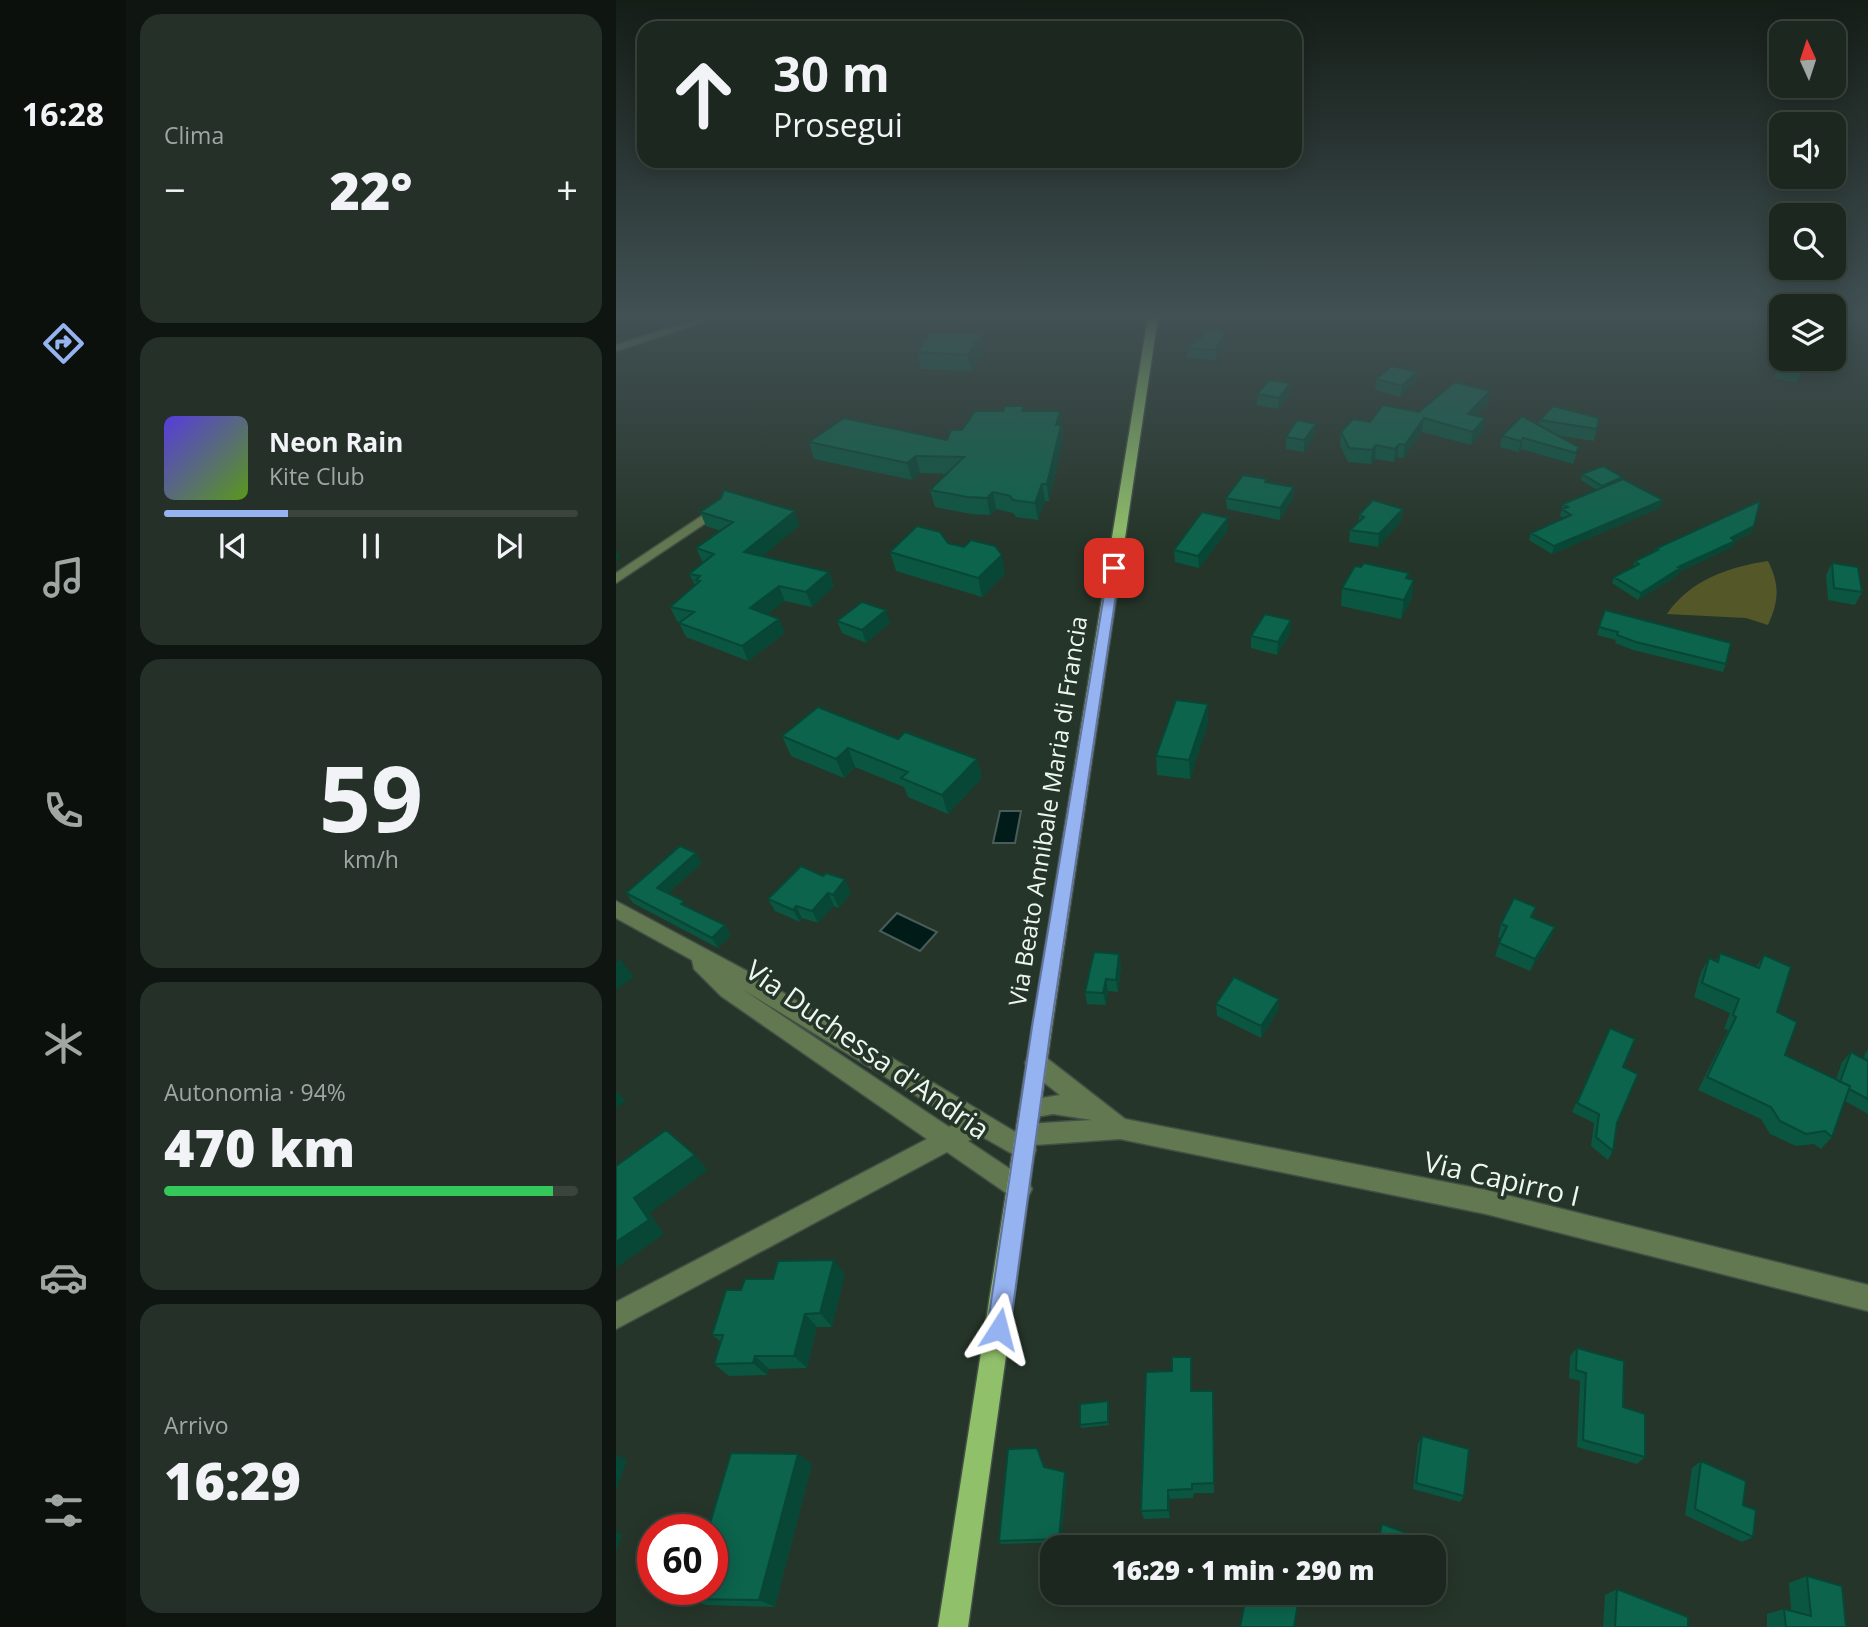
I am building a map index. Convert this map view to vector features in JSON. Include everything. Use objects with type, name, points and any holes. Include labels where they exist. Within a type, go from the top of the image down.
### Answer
[{"type":"main road","name":"Via Beato Annibale Maria di Francia","points":[[953,1627],[1020,1189],[1036,1063],[1141,393]]},
{"type":"street","points":[[616,579],[721,507]]},
{"type":"street","name":"Via Duchessa d'Andria","points":[[616,909],[740,978],[981,1122],[1026,1142]]},
{"type":"street","name":"Via Duchessa d'Andria","points":[[688,951],[728,990],[1020,1189]]},
{"type":"street","name":"Via Capirro I","points":[[1036,1063],[1121,1128]]},
{"type":"street","name":"Via Capirro I","points":[[1031,1108],[1053,1104],[1092,1108]]},
{"type":"street","points":[[616,1316],[981,1122]]},
{"type":"street","name":"Via Capirro I","points":[[1026,1142],[1121,1128],[1486,1202],[1868,1298]]},
{"type":"green space","points":[[1768,561],[1775,578],[1777,593],[1768,625],[1746,618],[1667,614],[1687,592],[1712,577],[1739,567]]},
{"type":"water","points":[[1000,811],[1021,811],[1015,843],[993,843]]},
{"type":"water","points":[[897,913],[937,932],[920,951],[880,931]]},
{"type":"building","points":[[1258,393],[1283,393],[1279,398]]},
{"type":"building","points":[[1442,393],[1488,393],[1468,414],[1485,418],[1473,432],[1424,418],[1405,445],[1399,444],[1395,449],[1376,445],[1372,450],[1349,448],[1341,432],[1353,419],[1370,422],[1383,405],[1419,412]]},
{"type":"building","points":[[1005,406],[1024,406],[1022,411],[1060,411],[1056,425],[1061,425],[1047,484],[1042,484],[1035,503],[1013,500],[1010,496],[993,492],[987,498],[930,490],[964,457],[916,456],[907,463],[809,442],[844,418],[947,440],[951,430],[962,430],[975,411],[1003,411]]},
{"type":"building","points":[[1553,406],[1599,418],[1597,429],[1540,420]]},
{"type":"building","points":[[1522,416],[1579,447],[1576,453],[1523,438],[1521,441],[1502,436]]},
{"type":"building","points":[[1297,420],[1316,424],[1304,440],[1286,437]]},
{"type":"building","points":[[1603,466],[1623,477],[1602,486],[1582,474]]},
{"type":"building","points":[[1243,475],[1294,487],[1280,508],[1226,498]]},
{"type":"building","points":[[1623,479],[1663,500],[1554,546],[1531,533],[1571,515],[1562,509],[1568,507],[1563,504]]},
{"type":"building","points":[[724,490],[795,511],[744,552],[829,572],[806,592],[779,586],[750,608],[779,619],[742,646],[679,623],[694,612],[670,607],[700,581],[696,580],[700,576],[689,574],[714,554],[696,548],[733,522],[700,512],[721,498]]},
{"type":"building","points":[[1373,500],[1403,509],[1379,534],[1350,530],[1364,517],[1359,515]]},
{"type":"building","points":[[1760,501],[1754,526],[1731,538],[1735,541],[1678,567],[1680,568],[1641,593],[1614,577],[1639,564],[1635,561],[1658,550],[1655,549]]},
{"type":"building","points":[[1202,512],[1228,518],[1198,556],[1174,550]]},
{"type":"building","points":[[917,526],[940,532],[948,543],[964,547],[971,540],[995,546],[1002,555],[978,578],[890,552]]},
{"type":"building","points":[[1364,563],[1409,573],[1406,578],[1414,580],[1404,600],[1342,588],[1355,566],[1361,567]]},
{"type":"building","points":[[1832,563],[1858,567],[1862,592],[1834,588]]},
{"type":"building","points":[[862,602],[886,610],[862,630],[837,621]]},
{"type":"building","points":[[1605,610],[1731,643],[1726,664],[1636,642],[1617,635],[1618,632],[1599,627]]},
{"type":"building","points":[[1265,614],[1291,620],[1278,642],[1251,636]]},
{"type":"building","points":[[1176,700],[1208,704],[1189,760],[1156,756]]},
{"type":"building","points":[[818,707],[898,739],[905,732],[977,759],[942,795],[901,778],[908,772],[848,748],[836,759],[782,736]]},
{"type":"building","points":[[680,846],[696,853],[657,888],[684,901],[681,904],[725,925],[712,938],[626,893]]},
{"type":"building","points":[[801,866],[823,876],[826,873],[845,879],[833,895],[828,893],[812,911],[796,906],[793,910],[768,899]]},
{"type":"building","points":[[1514,898],[1536,907],[1531,917],[1555,927],[1535,959],[1499,943],[1507,926],[1501,924]]},
{"type":"building","points":[[1094,952],[1119,954],[1116,980],[1106,979],[1103,993],[1085,992]]},
{"type":"building","points":[[1720,953],[1759,968],[1764,955],[1791,967],[1777,1012],[1797,1022],[1785,1055],[1850,1086],[1832,1137],[1825,1131],[1806,1134],[1780,1121],[1771,1107],[1707,1077],[1736,1017],[1733,1015],[1739,999],[1702,983],[1709,958],[1718,962]]},
{"type":"building","points":[[1234,977],[1279,999],[1261,1026],[1216,1004]]},
{"type":"building","points":[[1610,1028],[1635,1039],[1623,1067],[1638,1074],[1617,1123],[1613,1151],[1596,1137],[1599,1114],[1577,1103]]},
{"type":"building","points":[[1851,1052],[1868,1061],[1868,1099],[1840,1082]]},
{"type":"building","points":[[666,1130],[695,1155],[634,1198],[649,1220],[616,1242],[616,1166]]},
{"type":"building","points":[[834,1260],[820,1313],[805,1314],[794,1356],[755,1356],[753,1363],[714,1364],[723,1335],[712,1335],[726,1290],[741,1290],[745,1279],[773,1279],[778,1261]]},
{"type":"building","points":[[1577,1348],[1624,1361],[1623,1407],[1645,1414],[1645,1457],[1583,1440],[1586,1373],[1576,1370]]},
{"type":"building","points":[[1172,1357],[1191,1357],[1191,1391],[1213,1391],[1214,1483],[1192,1484],[1192,1489],[1168,1490],[1168,1510],[1141,1511],[1146,1372],[1172,1371]]},
{"type":"building","points":[[1108,1401],[1108,1422],[1080,1425],[1080,1404]]},
{"type":"building","points":[[1422,1436],[1469,1449],[1464,1496],[1416,1483]]},
{"type":"building","points":[[1037,1448],[1044,1467],[1065,1472],[1059,1535],[1040,1535],[1040,1540],[999,1541],[1008,1449]]},
{"type":"building","points":[[731,1453],[798,1454],[759,1600],[728,1600],[728,1514],[713,1514]]},
{"type":"building","points":[[1701,1461],[1746,1481],[1743,1505],[1756,1510],[1753,1537],[1695,1509]]},
{"type":"building","points":[[1382,1524],[1407,1533],[1406,1535],[1380,1535]]},
{"type":"building","points":[[1807,1576],[1842,1586],[1846,1627],[1786,1627],[1784,1609],[1811,1616]]},
{"type":"building","points":[[1617,1589],[1688,1617],[1688,1627],[1615,1627]]},
{"type":"building","points":[[1244,1605],[1298,1605],[1294,1627],[1240,1627]]},
{"type":"route","points":[[999,1329],[1042,1027],[1114,568]]}]
